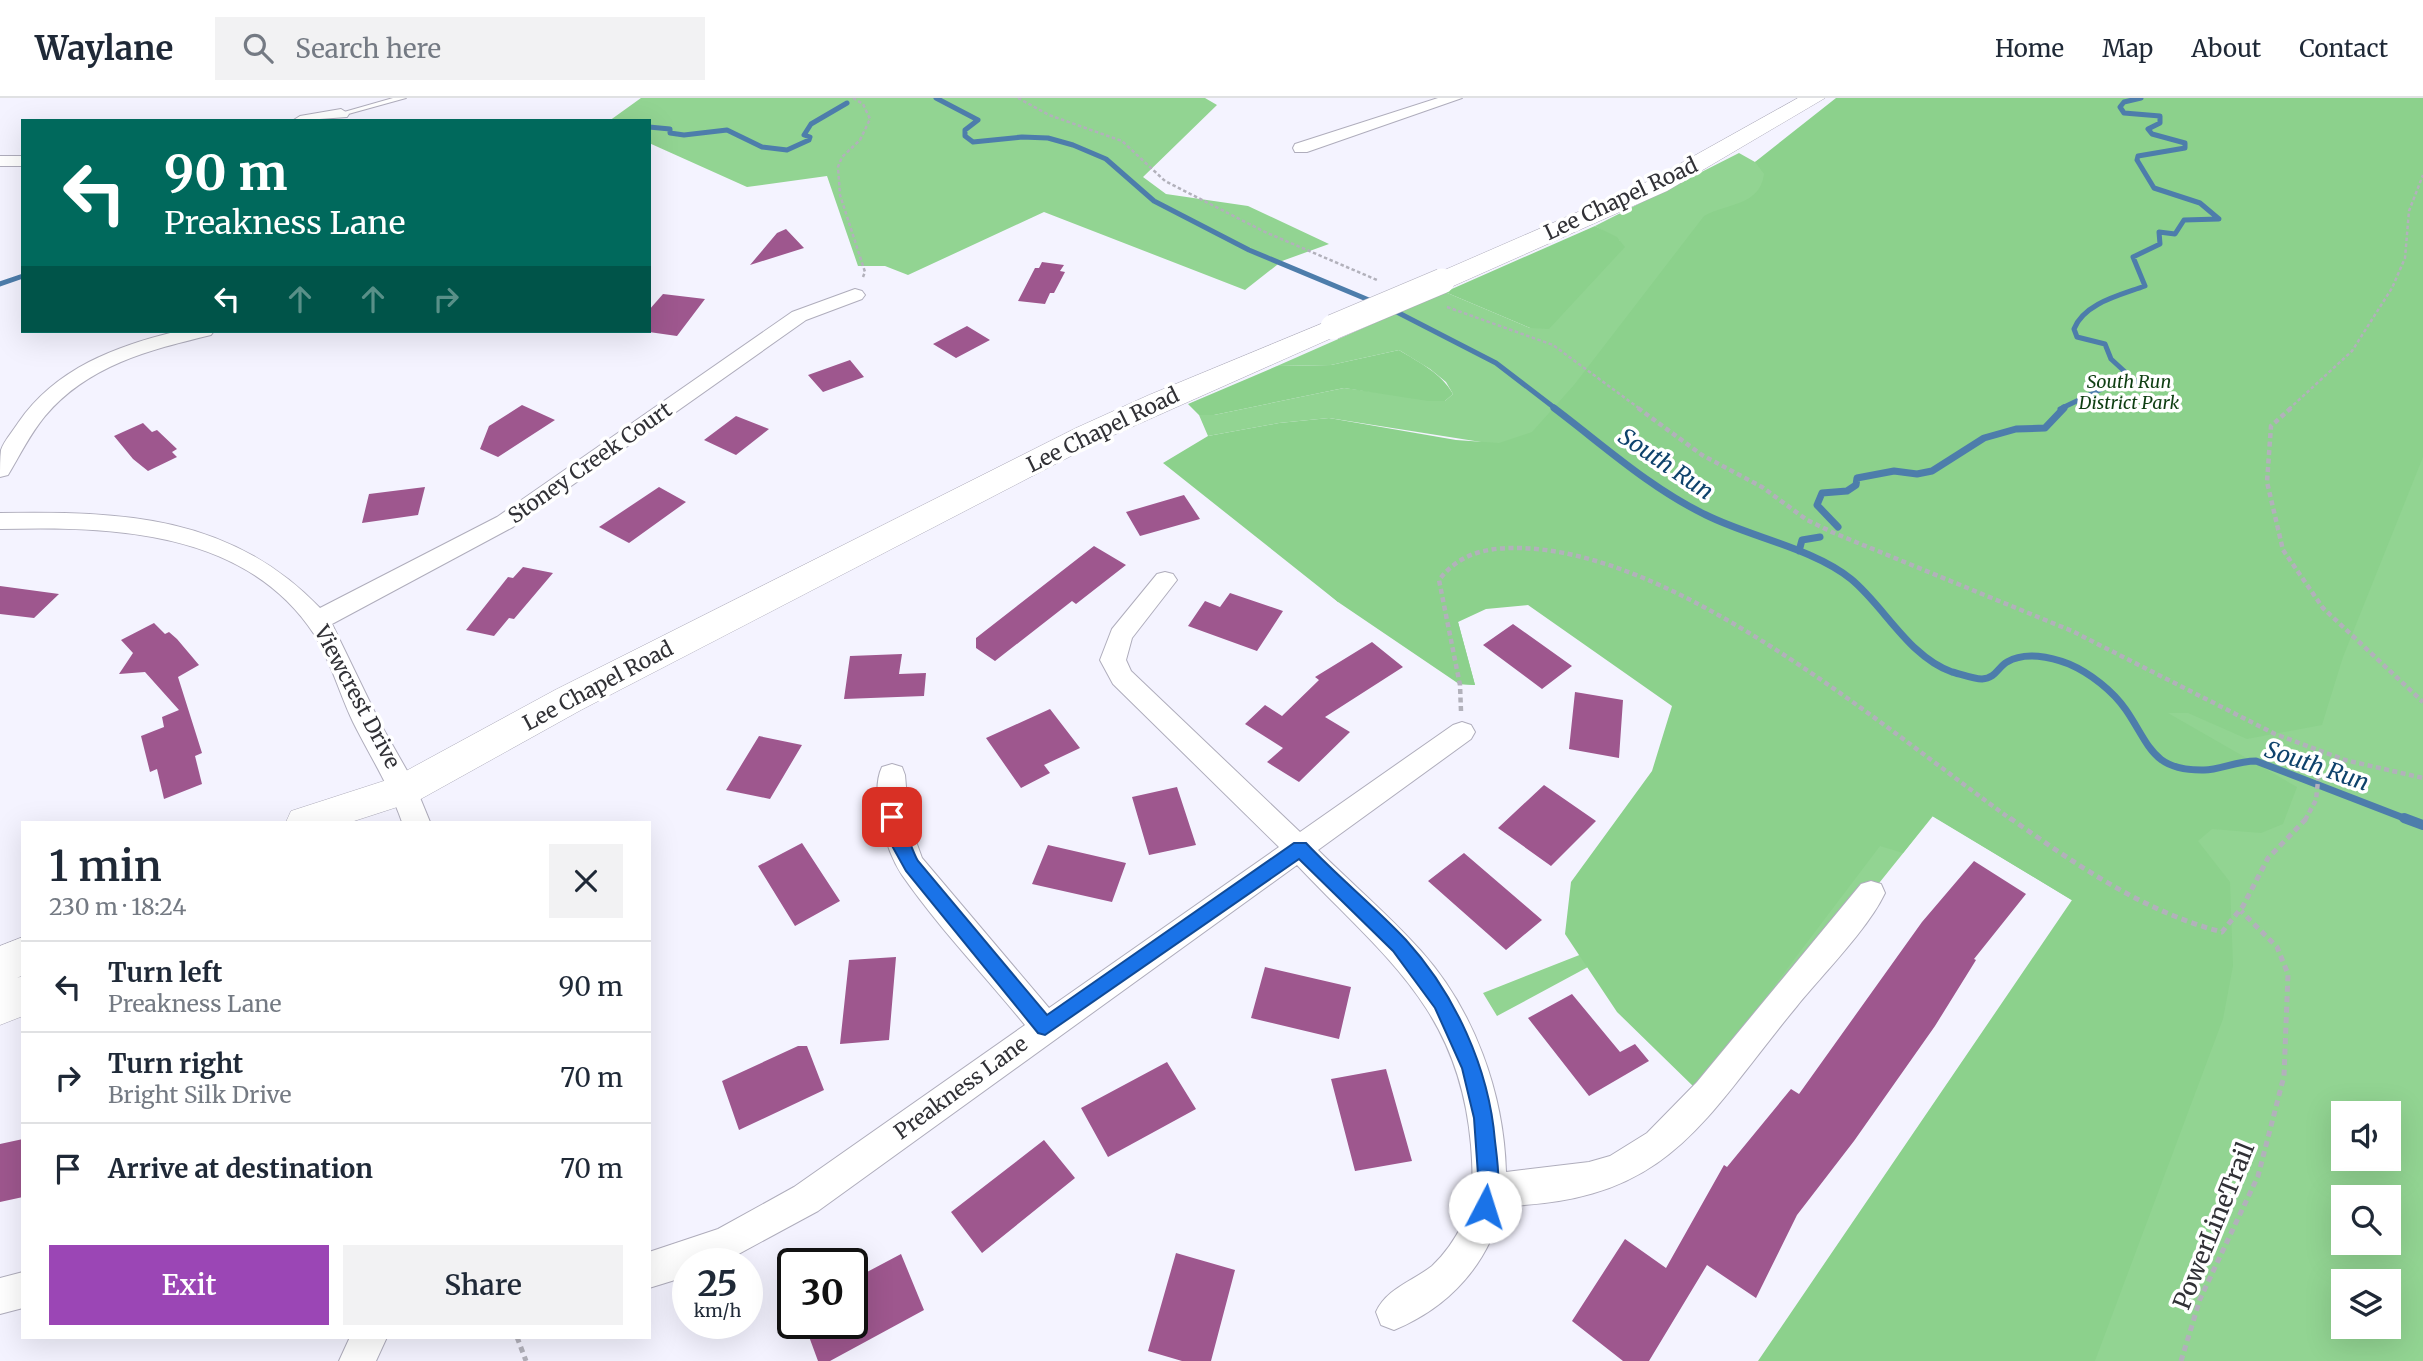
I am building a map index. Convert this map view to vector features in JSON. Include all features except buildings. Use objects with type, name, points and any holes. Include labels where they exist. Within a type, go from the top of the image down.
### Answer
[{"type":"main road","name":"Lee Chapel Road","points":[[372,821],[411,806],[568,700],[1087,436],[1159,401],[1333,327],[1438,292],[1658,187],[1814,98]]},
{"type":"main road","name":"Lee Chapel Road","points":[[312,821],[411,806]]},
{"type":"main road","points":[[0,966],[21,956]]},
{"type":"main road","points":[[0,1006],[21,996]]},
{"type":"street","points":[[1301,148],[1454,98]]},
{"type":"street","points":[[312,119],[341,114]]},
{"type":"street","points":[[0,161],[21,161]]},
{"type":"street","name":"Stoney Creek Court","points":[[317,621],[505,522],[799,316],[855,295]]},
{"type":"street","points":[[0,470],[39,409],[78,376],[155,341],[194,333]]},
{"type":"street","name":"Viewcrest Drive","points":[[0,521],[84,520],[181,534],[222,548],[259,566],[288,586],[317,621],[411,806]]},
{"type":"street","points":[[1165,580],[1121,635],[1113,660],[1122,677],[1266,812],[1336,887],[1399,946],[1441,1002],[1471,1068],[1484,1118],[1489,1189],[1481,1225],[1457,1266],[1394,1312]]},
{"type":"street","name":"Preakness Lane","points":[[651,1269],[697,1255],[766,1224],[806,1199],[1462,732]]},
{"type":"street","points":[[892,775],[892,817],[899,844],[912,866],[1045,1027]]},
{"type":"street","points":[[1489,1189],[1527,1189],[1583,1181],[1621,1168],[1641,1157],[1670,1133],[1710,1088],[1871,893]]},
{"type":"street","points":[[0,1296],[21,1291]]},
{"type":"street","points":[[357,1361],[368,1339]]},
{"type":"lane","points":[[341,114],[402,98]]},
{"type":"path","points":[[853,98],[863,104],[870,119],[860,140],[842,157],[838,167],[840,195],[865,272],[855,295]]},
{"type":"path","points":[[1018,98],[1049,116],[1122,141],[1165,181],[1215,208],[1384,283]]},
{"type":"path","points":[[2423,175],[2409,211],[2405,258],[2392,288],[2351,351],[2271,426],[2267,482],[2283,550],[2323,608],[2423,702]]},
{"type":"path","points":[[1438,292],[1553,345],[1702,455],[1762,487],[1807,520],[1886,556],[2072,631],[2243,720],[2321,752],[2423,778]]},
{"type":"path","points":[[1462,732],[1460,685],[1438,580],[1447,567],[1461,556],[1482,551],[1548,547],[1574,551],[1708,610],[1771,645],[1825,680],[2030,830],[2131,895],[2200,927],[2222,932],[2241,911],[2268,857],[2296,830],[2316,800],[2321,752]]},
{"type":"path","name":"PowerLineTrail","points":[[2182,1361],[2200,1299],[2258,1176],[2284,1076],[2288,974],[2277,947],[2241,911]]},
{"type":"path","points":[[518,1339],[526,1361]]},
{"type":"green space","points":[[641,98],[1205,98],[1217,105],[1143,177],[1166,194],[1248,206],[1329,244],[1282,261],[1245,290],[1044,212],[908,275],[885,266],[858,266],[827,176],[747,187],[651,144],[651,119],[612,119]]},
{"type":"green space","name":"South Run District Park","points":[[1836,98],[2423,98],[2423,457],[2343,657],[2322,725],[2247,739],[2188,713],[2168,713],[2297,787],[2283,824],[2261,833],[2212,829],[2198,841],[2230,882],[2233,966],[2223,1019],[2095,1361],[1758,1361],[2072,900],[1932,816],[1903,853],[1880,846],[1696,1089],[1617,1012],[1565,934],[1571,882],[1652,771],[1672,706],[1528,605],[1486,609],[1458,622],[1475,685],[1459,684],[1338,602],[1163,463],[1208,436],[1279,423],[1329,418],[1456,440],[1499,443],[1532,432],[1574,385],[1704,216],[1741,202],[1756,192],[1764,174],[1755,162]]},
{"type":"green space","name":"South Run District Park","points":[[1864,98],[2423,98],[2423,1361],[1888,1361],[2152,949],[1933,816],[1686,1123],[1650,1152],[1617,1171],[1582,1182],[1536,1189],[1536,1177],[1595,1167],[1633,1150],[1664,1125],[1718,1063],[1588,967],[1497,1016],[1483,993],[1610,943],[1693,837],[1732,712],[1611,611],[1476,562],[1458,622],[1475,685],[1459,684],[1352,592],[1338,602],[1250,525],[1268,506],[1678,523],[1481,442],[1329,418],[1279,423],[1208,436],[1199,415],[1214,415],[1344,388],[1445,401],[1453,394],[1446,382],[1399,350],[1331,365],[1277,366],[1445,292],[1530,328],[1542,328],[1579,265],[1620,241],[1595,226],[1739,153],[1755,162]]},
{"type":"green space","points":[[1595,226],[1617,237],[1625,247],[1549,329],[1530,328],[1445,292]]},
{"type":"green space","points":[[1399,350],[1436,374],[1453,394],[1445,401],[1428,401],[1344,388],[1214,415],[1199,415],[1188,404],[1277,366],[1331,365]]},
{"type":"waterway","name":"South Run","points":[[936,98],[978,120],[965,130],[965,136],[973,142],[1022,137],[1048,138],[1073,145],[1106,159],[1154,201],[1249,250],[1376,303]]},
{"type":"waterway","points":[[2060,409],[2110,385],[2135,386],[2135,381],[2111,359],[2105,344],[2077,337],[2074,329],[2079,320],[2095,306],[2145,286],[2133,257],[2160,244],[2159,232],[2175,234],[2184,220],[2219,219],[2200,203],[2154,188],[2137,160],[2138,156],[2185,148],[2185,143],[2152,134],[2148,129],[2160,123],[2160,116],[2124,113],[2120,107],[2124,102],[2141,98]]},
{"type":"waterway","points":[[651,127],[670,129],[670,133],[684,135],[727,130],[762,147],[787,150],[809,140],[810,137],[804,135],[811,124],[847,103]]},
{"type":"waterway","points":[[0,284],[21,277]]},
{"type":"waterway","name":"South Run","points":[[1391,309],[1496,363],[1556,409]]},
{"type":"waterway","name":"South Run","points":[[1554,408],[1627,465],[1685,504],[1723,523],[1799,551]]},
{"type":"waterway","points":[[1838,527],[1817,505],[1822,493],[1847,491],[1856,485],[1857,478],[1894,471],[1917,474],[1932,471],[1984,438],[2016,429],[2045,428],[2064,408]]},
{"type":"waterway","points":[[1799,551],[1802,540],[1820,537]]},
{"type":"waterway","name":"South Run","points":[[1799,551],[1851,579],[1923,655],[1952,672],[1982,679],[1994,674],[2007,662],[2022,657],[2038,656],[2062,661],[2085,672],[2108,689],[2126,710],[2154,754],[2173,766],[2204,770],[2256,761],[2409,820]]},
{"type":"waterway","name":"South Run","points":[[2404,818],[2423,825]]},
{"type":"route","points":[[892,817],[899,844],[912,866],[1045,1027],[1300,848],[1336,887],[1399,946],[1441,1002],[1461,1041],[1484,1118],[1489,1189],[1485,1207]]}]
